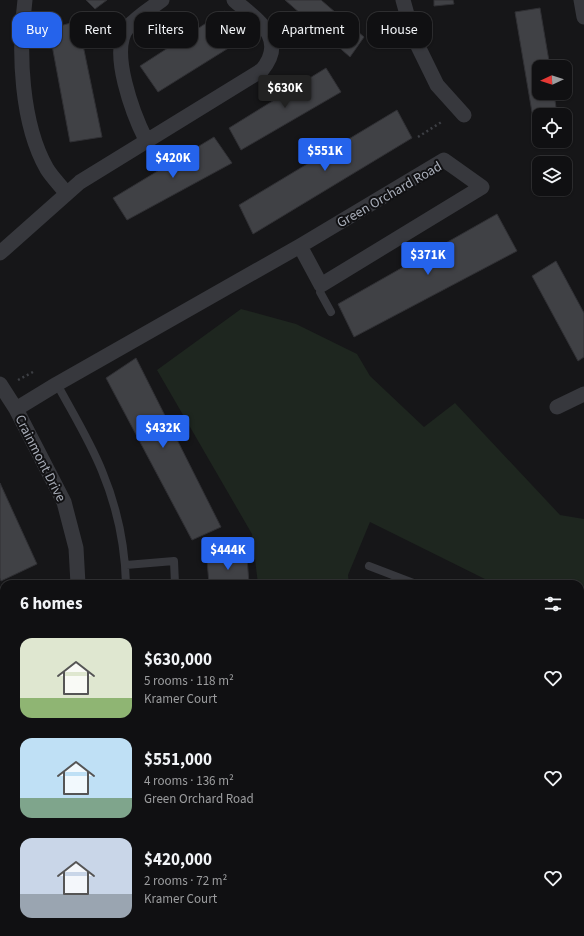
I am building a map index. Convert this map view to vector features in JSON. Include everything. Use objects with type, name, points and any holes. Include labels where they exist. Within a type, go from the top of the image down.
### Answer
[{"type":"street","points":[[26,0],[22,61],[24,92],[28,119],[35,144],[47,170],[66,193]]},
{"type":"street","points":[[146,140],[134,115],[122,68],[121,45],[128,27],[162,0]]},
{"type":"street","points":[[0,253],[80,182],[262,70],[271,54],[270,36],[266,28],[234,0]]},
{"type":"street","points":[[403,0],[413,36],[437,85],[464,115]]},
{"type":"street","points":[[581,0],[584,17]]},
{"type":"street","name":"Green Orchard Road","points":[[16,409],[57,384],[300,246],[444,160],[482,188],[321,285]]},
{"type":"street","points":[[300,246],[321,285]]},
{"type":"street","name":"Crainmont Drive","points":[[0,384],[16,409],[64,502],[76,548],[78,580]]},
{"type":"street","points":[[557,407],[584,394]]},
{"type":"lane","points":[[321,285],[320,292],[331,312]]},
{"type":"lane","points":[[57,384],[102,471],[119,522],[126,565],[126,580]]},
{"type":"lane","points":[[126,565],[174,561],[175,580]]},
{"type":"lane","points":[[369,566],[406,580]]},
{"type":"path","points":[[418,137],[443,121]]},
{"type":"path","points":[[18,380],[33,372]]},
{"type":"shaded area","points":[[241,309],[296,324],[357,354],[370,376],[424,427],[455,403],[560,515],[584,519],[584,580],[487,580],[370,522],[348,575],[349,580],[258,580],[252,534],[157,370]]},
{"type":"building","points":[[86,0],[107,0],[95,9]]},
{"type":"building","points":[[285,0],[321,0],[335,12],[299,12]]},
{"type":"building","points":[[434,0],[453,0],[454,4],[434,6]]},
{"type":"building","points":[[540,8],[549,60],[532,60],[532,100],[555,100],[556,108],[532,108],[532,112],[515,12]]},
{"type":"building","points":[[70,23],[70,48],[84,48],[102,137],[70,142],[53,48],[62,48],[62,25]]},
{"type":"building","points":[[206,23],[206,48],[229,48],[158,92],[140,66],[168,48],[198,48],[198,28]]},
{"type":"building","points":[[359,33],[364,37],[359,44]]},
{"type":"building","points":[[340,48],[356,48],[350,57]]},
{"type":"building","points":[[326,68],[341,92],[241,150],[229,128]]},
{"type":"building","points":[[397,110],[412,138],[253,234],[239,205]]},
{"type":"building","points":[[214,137],[232,163],[127,220],[113,198]]},
{"type":"building","points":[[497,214],[517,251],[354,337],[338,304]]},
{"type":"building","points":[[556,261],[584,313],[584,357],[578,361],[532,276]]},
{"type":"building","points":[[136,358],[221,527],[192,540],[106,378]]},
{"type":"building","points":[[0,483],[37,564],[3,580],[1,580]]},
{"type":"building","points":[[247,557],[249,580],[209,580],[207,560]]}]
